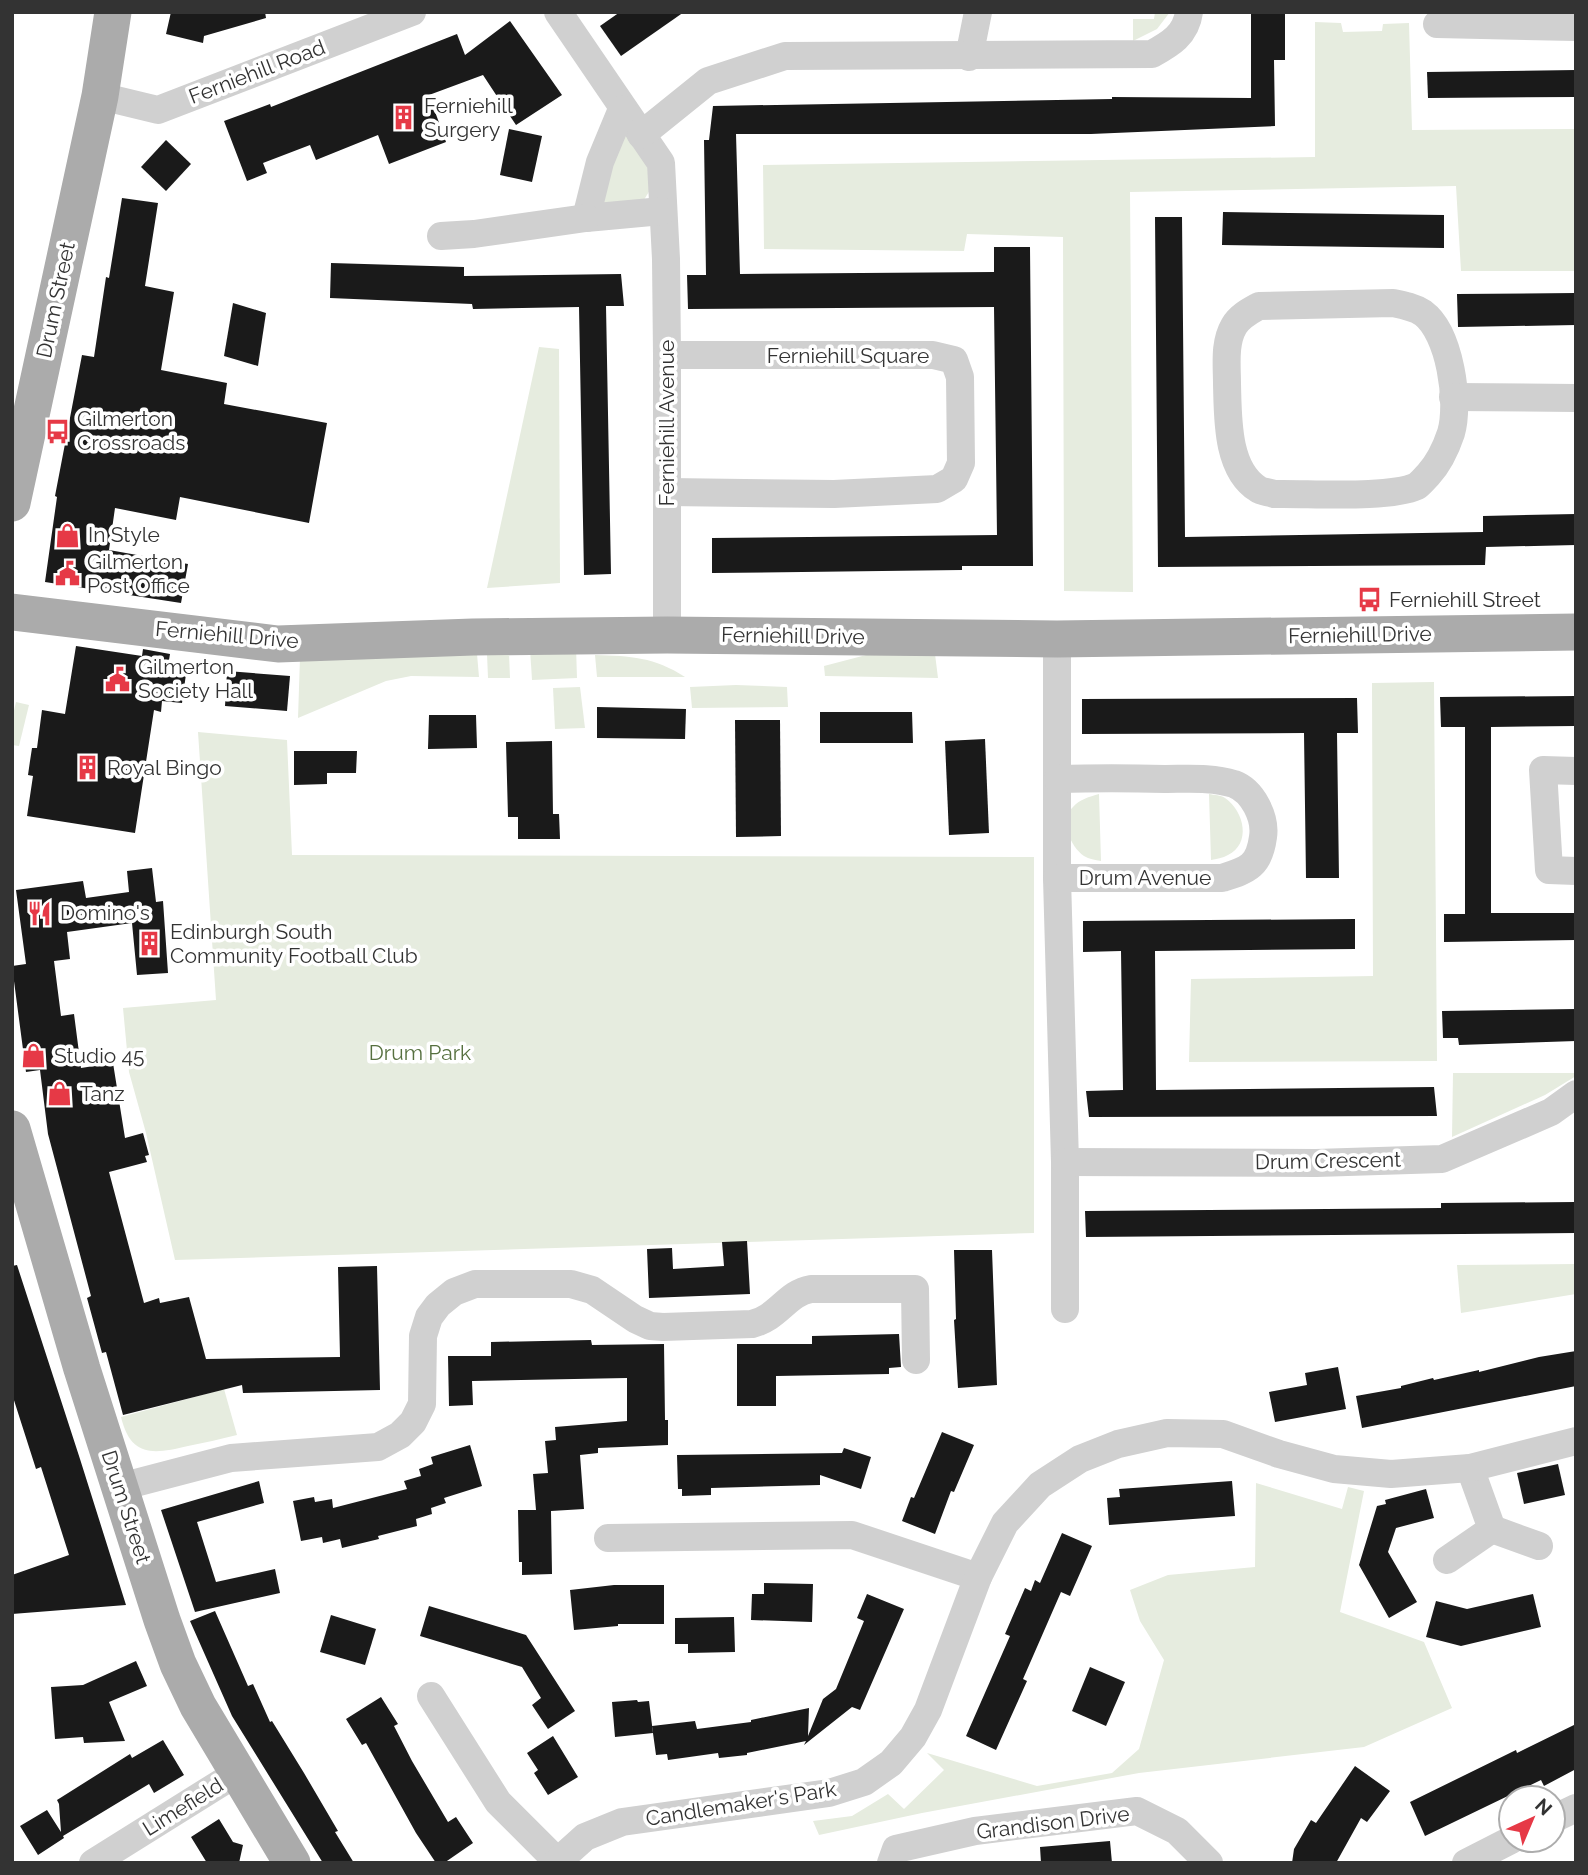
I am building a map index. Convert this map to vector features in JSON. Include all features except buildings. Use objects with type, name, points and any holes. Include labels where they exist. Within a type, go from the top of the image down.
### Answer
[{"type":"main road","name":"Drum Street","points":[[12,503],[100,96],[113,12]]},
{"type":"main road","name":"Ferniehill Drive","points":[[12,612],[278,644],[473,637],[667,635],[1057,639],[1576,632]]},
{"type":"main road","name":"Drum Street","points":[[12,1129],[46,1250],[178,1664],[198,1706],[292,1863]]},
{"type":"street","name":"Ferniehill Road","points":[[100,96],[158,110],[412,12]]},
{"type":"street","name":"Ferniehill Avenue","points":[[558,12],[661,163],[666,259],[667,635]]},
{"type":"street","points":[[969,57],[978,12]]},
{"type":"street","points":[[641,135],[708,81],[785,56],[1152,54],[1174,42],[1187,25],[1189,12]]},
{"type":"street","points":[[1437,24],[1576,27]]},
{"type":"street","points":[[586,218],[600,162],[622,109]]},
{"type":"street","points":[[441,236],[662,211]]},
{"type":"street","points":[[1393,303],[1411,306],[1424,314],[1438,332],[1447,351],[1453,397],[1452,431],[1438,464],[1419,485],[1394,492],[1274,494],[1258,489],[1243,473],[1233,452],[1228,427],[1227,345],[1234,326],[1244,314],[1259,306],[1393,303]]},
{"type":"street","name":"Ferniehill Square","points":[[667,355],[933,355],[954,360],[960,377],[961,439],[961,463],[954,479],[937,489],[834,494],[668,492]]},
{"type":"street","points":[[1453,397],[1576,398]]},
{"type":"street","name":"Drum Avenue","points":[[1057,639],[1057,878],[1065,1162],[1065,1309]]},
{"type":"street","points":[[1576,771],[1543,770],[1549,870],[1576,871]]},
{"type":"street","name":"Drum Avenue","points":[[1057,878],[1222,878],[1247,870],[1260,853],[1264,834],[1262,817],[1248,793],[1235,785],[1203,779],[1058,779]]},
{"type":"street","name":"Drum Crescent","points":[[1065,1162],[1316,1163],[1441,1159],[1551,1112],[1576,1094]]},
{"type":"street","points":[[120,1487],[231,1458],[377,1447],[400,1435],[413,1422],[422,1404],[423,1336],[429,1317],[438,1305],[454,1292],[475,1284],[571,1284],[592,1290],[650,1326],[663,1327],[763,1322],[795,1295],[811,1289],[915,1278],[916,1360]]},
{"type":"street","name":"Candlemaker's Park","points":[[431,1696],[498,1802],[557,1862],[585,1837],[622,1822],[829,1793],[864,1782],[891,1763],[913,1737],[928,1710],[978,1577],[1005,1523],[1040,1485],[1092,1454],[1118,1444],[1167,1433],[1223,1434],[1279,1454],[1334,1469],[1391,1474],[1470,1468],[1576,1441]]},
{"type":"street","points":[[1470,1468],[1492,1530]]},
{"type":"street","points":[[1492,1530],[1539,1546]]},
{"type":"street","points":[[1447,1560],[1492,1530]]},
{"type":"street","points":[[608,1538],[852,1535],[978,1577]]},
{"type":"street","name":"Limefield","points":[[93,1863],[237,1773]]},
{"type":"street","name":"Grandison Drive","points":[[891,1863],[896,1849],[975,1831],[1137,1811],[1177,1831],[1209,1863]]},
{"type":"street","points":[[1466,1863],[1497,1847]]},
{"type":"green space","points":[[1155,12],[1170,12],[1157,29],[1133,41],[1133,19],[1154,19]]},
{"type":"green space","points":[[1315,22],[1341,23],[1343,32],[1382,31],[1383,24],[1409,23],[1412,130],[1576,129],[1576,271],[1461,271],[1456,186],[1130,192],[1133,592],[1064,591],[1063,237],[967,234],[964,251],[764,249],[763,165],[1315,157]]},
{"type":"green space","points":[[635,133],[654,158],[650,190],[639,208],[604,205],[603,194],[619,138]]},
{"type":"green space","points":[[539,347],[559,349],[560,583],[487,588]]},
{"type":"green space","points":[[576,647],[577,678],[532,680],[530,649]]},
{"type":"green space","points":[[509,653],[510,678],[488,678],[487,654]]},
{"type":"green space","points":[[477,654],[479,677],[411,676],[386,681],[298,718],[300,658]]},
{"type":"green space","points":[[870,654],[935,654],[938,678],[825,676],[824,666]]},
{"type":"green space","points":[[595,655],[642,659],[663,665],[685,677],[597,677]]},
{"type":"green space","points":[[1434,682],[1437,1061],[1189,1062],[1191,979],[1373,976],[1372,683]]},
{"type":"green space","points":[[580,687],[585,728],[555,729],[553,688]]},
{"type":"green space","points":[[690,687],[787,687],[788,707],[692,708]]},
{"type":"green space","points":[[16,702],[29,705],[19,746],[12,745],[12,719]]},
{"type":"green space","name":"Drum Park","points":[[198,732],[287,740],[292,855],[1034,857],[1034,1233],[175,1260],[129,1072],[123,1008],[216,1000]]},
{"type":"green space","points":[[1099,794],[1101,861],[1088,858],[1079,852],[1071,840],[1067,826],[1069,812],[1076,804]]},
{"type":"green space","points":[[1209,794],[1223,797],[1232,804],[1243,828],[1240,843],[1235,850],[1224,857],[1211,860]]},
{"type":"green space","points":[[1453,1073],[1576,1073],[1576,1076],[1545,1095],[1452,1137]]},
{"type":"green space","points":[[1576,1264],[1576,1294],[1461,1313],[1457,1265]]},
{"type":"green space","points":[[224,1389],[237,1435],[176,1449],[154,1451],[138,1446],[125,1430],[121,1417]]},
{"type":"green space","points":[[1256,1483],[1342,1509],[1348,1487],[1364,1491],[1340,1612],[1424,1642],[1452,1708],[1364,1747],[1139,1773],[819,1835],[813,1821],[852,1816],[888,1794],[904,1809],[944,1770],[927,1753],[1037,1786],[1112,1773],[1139,1749],[1164,1660],[1140,1621],[1130,1590],[1168,1575],[1255,1567]]},
{"type":"place","name":"Ferniehill Surgery","points":[[404,118]]},
{"type":"place","name":"Gilmerton Crossroads","points":[[57,431]]},
{"type":"place","name":"In Style","points":[[68,535]]},
{"type":"place","name":"Gilmerton Post Office","points":[[67,574]]},
{"type":"place","name":"Ferniehill Street","points":[[1369,600]]},
{"type":"place","name":"Gilmerton Society Hall","points":[[118,679]]},
{"type":"place","name":"Royal Bingo","points":[[87,768]]},
{"type":"place","name":"Domino's","points":[[40,913]]},
{"type":"place","name":"Edinburgh South Community Football Club","points":[[150,944]]},
{"type":"place","name":"Studio 45","points":[[34,1056]]},
{"type":"place","name":"Tanz","points":[[60,1094]]}]
